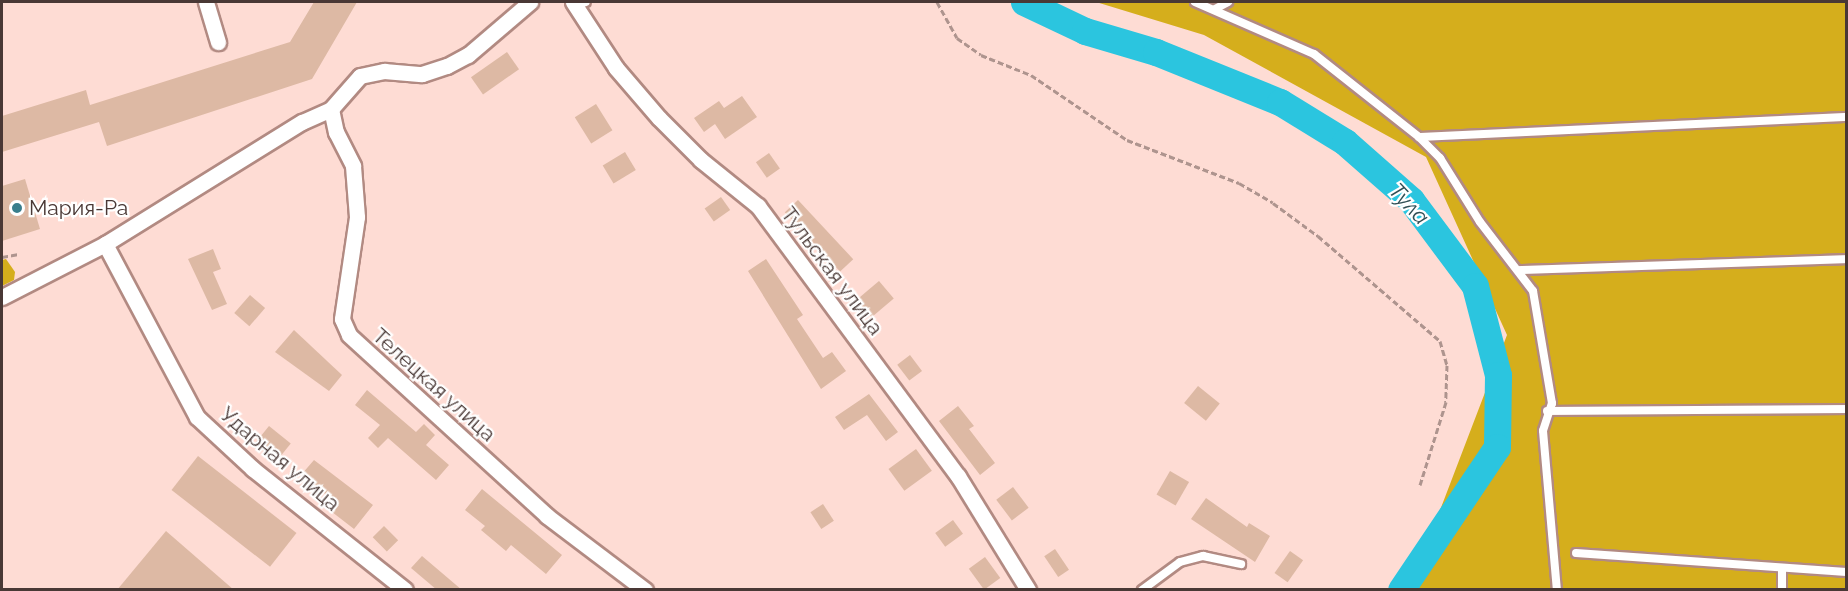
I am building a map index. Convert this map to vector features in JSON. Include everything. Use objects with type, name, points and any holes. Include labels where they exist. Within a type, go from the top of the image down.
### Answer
[{"type":"street","points":[[206,2],[218,42]]},
{"type":"street","points":[[2,297],[105,244],[302,122],[331,109],[360,76],[384,71],[422,74],[461,59],[530,2]]},
{"type":"street","name":"Тульская улица","points":[[578,3],[616,68],[659,118],[701,160],[758,206],[958,476],[1028,590]]},
{"type":"street","name":"Телецкая улица","points":[[331,109],[336,132],[353,165],[357,216],[342,319],[349,335],[547,516],[635,586]]},
{"type":"street","name":"Ударная улица","points":[[105,244],[197,417],[253,468],[405,590]]},
{"type":"lane","points":[[1195,2],[1314,54],[1419,137],[1440,158],[1480,222],[1533,291],[1552,403],[1547,411],[1543,431],[1546,494],[1557,590]]},
{"type":"lane","points":[[1215,9],[1228,2]]},
{"type":"lane","points":[[1419,137],[1846,117]]},
{"type":"lane","points":[[1519,270],[1846,259]]},
{"type":"lane","points":[[1547,411],[1846,409]]},
{"type":"lane","points":[[1576,553],[1846,572]]},
{"type":"lane","points":[[1142,590],[1180,562],[1203,556],[1241,564]]},
{"type":"lane","points":[[1782,568],[1782,590]]},
{"type":"path","points":[[937,2],[957,38],[981,56],[1031,75],[1127,140],[1239,183],[1273,203],[1318,236],[1440,341],[1447,365],[1446,402],[1420,485]]},
{"type":"path","points":[[2,257],[19,254]]},
{"type":"shaded area","points":[[1096,2],[1846,2],[1846,589],[1405,589],[1429,539],[1507,335],[1426,157],[1204,35]]},
{"type":"shaded area","points":[[6,259],[15,272],[14,280],[2,286],[2,260]]},
{"type":"building","points":[[314,2],[357,2],[312,79],[107,146],[99,122],[2,152],[2,116],[86,90],[90,105],[290,42]]},
{"type":"building","points":[[507,52],[519,69],[483,94],[471,77]]},
{"type":"building","points":[[742,96],[757,117],[725,139],[715,124],[704,132],[694,118],[719,101],[724,108]]},
{"type":"building","points":[[596,104],[612,130],[591,144],[575,117]]},
{"type":"building","points":[[625,152],[636,170],[614,183],[603,165]]},
{"type":"building","points":[[769,153],[780,169],[767,178],[756,162]]},
{"type":"building","name":"Мария-Ра","points":[[25,179],[40,229],[2,241],[2,186]]},
{"type":"building","points":[[721,197],[730,210],[714,222],[705,208]]},
{"type":"building","points":[[798,200],[853,259],[840,272],[785,212]]},
{"type":"building","points":[[213,249],[221,269],[213,272],[227,304],[212,310],[188,259]]},
{"type":"building","points":[[766,259],[803,315],[797,319],[823,358],[832,352],[846,371],[821,389],[748,271]]},
{"type":"building","points":[[879,281],[894,299],[872,317],[857,300]]},
{"type":"building","points":[[250,295],[265,308],[249,326],[234,313]]},
{"type":"building","points":[[294,330],[342,375],[329,391],[275,352]]},
{"type":"building","points":[[910,355],[922,371],[909,381],[897,365]]},
{"type":"building","points":[[1198,386],[1220,404],[1206,421],[1184,403]]},
{"type":"building","points":[[367,390],[416,432],[424,424],[435,435],[426,445],[449,465],[436,480],[388,438],[378,448],[368,438],[380,425],[355,405]]},
{"type":"building","points":[[869,394],[898,432],[886,441],[867,415],[844,430],[835,417]]},
{"type":"building","points":[[958,406],[974,426],[969,429],[995,463],[980,475],[939,421]]},
{"type":"building","points":[[269,426],[291,444],[276,461],[255,444]]},
{"type":"building","points":[[916,449],[932,471],[904,491],[888,469]]},
{"type":"building","points":[[198,456],[297,533],[270,567],[172,490]]},
{"type":"building","points":[[314,460],[373,505],[354,529],[323,505],[329,497],[301,475]]},
{"type":"building","points":[[1170,471],[1189,482],[1176,505],[1156,494]]},
{"type":"building","points":[[1013,487],[1029,508],[1012,520],[996,500]]},
{"type":"building","points":[[482,489],[562,555],[546,574],[511,545],[506,551],[481,530],[485,526],[465,510]]},
{"type":"building","points":[[1206,498],[1247,527],[1249,523],[1270,536],[1255,562],[1191,519]]},
{"type":"building","points":[[823,504],[834,521],[821,529],[810,512]]},
{"type":"building","points":[[953,520],[963,534],[945,547],[935,533]]},
{"type":"building","points":[[384,526],[398,540],[387,551],[373,537]]},
{"type":"building","points":[[166,531],[234,590],[117,590]]},
{"type":"building","points":[[1055,549],[1069,570],[1058,577],[1044,556]]},
{"type":"building","points":[[1290,551],[1303,560],[1288,582],[1275,573]]},
{"type":"building","points":[[422,556],[462,590],[437,590],[411,568]]},
{"type":"building","points":[[985,557],[1000,578],[984,590],[969,569]]},
{"type":"waterway","name":"Тула","points":[[1024,2],[1085,31],[1156,52],[1280,102],[1345,142],[1411,200],[1475,286],[1498,375],[1497,447],[1401,590]]},
{"type":"place","name":"Мария-Ра","points":[[17,208]]}]
